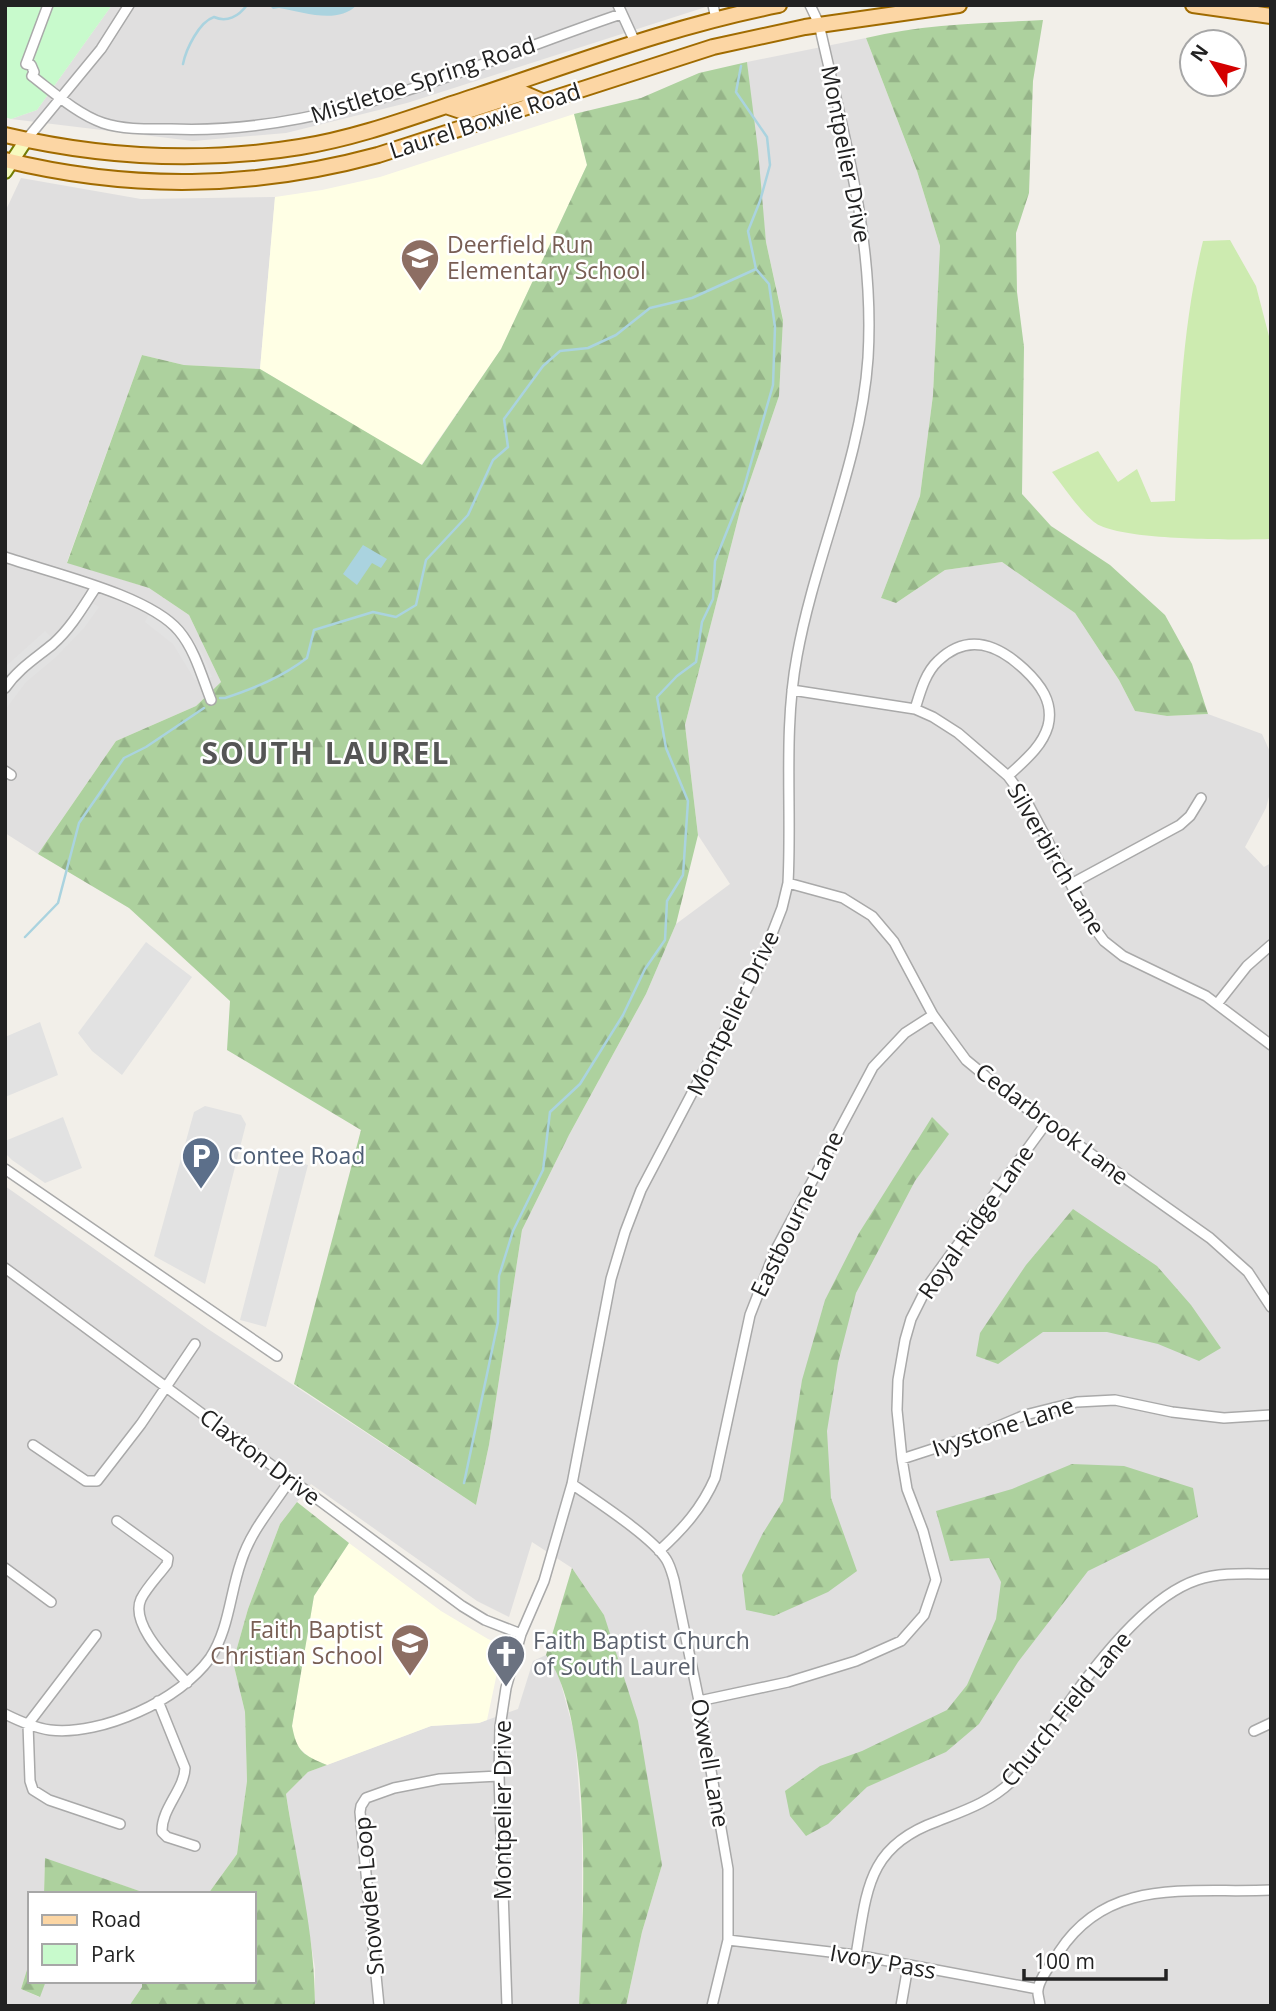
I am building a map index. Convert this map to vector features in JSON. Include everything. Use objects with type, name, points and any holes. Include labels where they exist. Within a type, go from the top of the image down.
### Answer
[{"type":"main road","name":"Laurel Bowie Road","points":[[5,135],[77,149],[196,157],[229,156],[302,147],[446,106],[635,43],[715,12],[779,5]]},
{"type":"main road","name":"Laurel Bowie Road","points":[[7,164],[145,181],[247,181],[351,163],[692,52],[819,24],[959,5]]},
{"type":"main road","points":[[1193,5],[1271,16]]},
{"type":"main road","points":[[446,106],[464,112],[523,93],[544,102]]},
{"type":"street","name":"Mistletoe Spring Road","points":[[48,5],[26,64],[31,65],[34,72],[32,76],[61,98],[102,122],[140,128],[197,130],[289,122],[354,107],[620,10]]},
{"type":"street","points":[[7,164],[101,49],[129,5]]},
{"type":"street","name":"Montpelier Drive","points":[[507,2006],[499,1776],[500,1727],[506,1688],[521,1634],[544,1581],[572,1484],[611,1279],[625,1232],[641,1190],[761,962],[782,908],[788,883],[792,690],[803,627],[857,430],[868,358],[869,291],[862,213],[819,24],[810,5]]},
{"type":"street","points":[[620,10],[635,43]]},
{"type":"street","points":[[5,558],[144,604],[174,625],[189,647],[211,700]]},
{"type":"street","points":[[5,688],[29,661],[72,624],[96,587]]},
{"type":"street","points":[[915,709],[928,674],[936,663],[951,651],[978,644],[996,648],[1006,654],[1042,688],[1049,705],[1046,730],[1039,745],[1008,776]]},
{"type":"street","name":"Silverbirch Lane","points":[[792,690],[915,709],[958,733],[1008,776],[1027,802],[1093,928],[1112,949],[1196,991],[1271,1045]]},
{"type":"street","points":[[1071,884],[1180,825],[1190,816],[1201,798]]},
{"type":"street","name":"Cedarbrook Lane","points":[[788,883],[843,898],[872,916],[894,942],[933,1015],[957,1049],[975,1068],[1210,1238],[1248,1272],[1271,1307]]},
{"type":"street","points":[[1217,1004],[1247,966],[1271,945]]},
{"type":"street","name":"Eastbourne Lane","points":[[659,1550],[692,1518],[715,1478],[750,1315],[766,1269],[790,1220],[873,1067],[899,1039],[933,1015]]},
{"type":"street","name":"Royal Ridge Lane","points":[[699,1701],[788,1682],[856,1661],[901,1641],[924,1615],[936,1580],[923,1531],[907,1489],[902,1459],[897,1410],[902,1350],[911,1320],[927,1287],[1047,1122]]},
{"type":"street","points":[[5,1169],[277,1356]]},
{"type":"street","name":"Claxton Drive","points":[[5,1268],[462,1606],[485,1620],[521,1634]]},
{"type":"street","points":[[33,1445],[86,1481],[97,1481],[194,1344]]},
{"type":"street","name":"Ivystone Lane","points":[[902,1459],[985,1432],[1026,1415],[1077,1402],[1115,1400],[1224,1418],[1271,1415]]},
{"type":"street","points":[[5,1714],[50,1730],[86,1728],[108,1723],[158,1701],[187,1682],[204,1665],[216,1646],[245,1550],[290,1480]]},
{"type":"street","name":"Oxwell Lane","points":[[572,1484],[659,1550],[667,1561],[674,1580],[699,1701],[728,1869],[728,1940],[712,2006]]},
{"type":"street","points":[[117,1521],[168,1558],[167,1564],[141,1598],[139,1606],[146,1632],[187,1682]]},
{"type":"street","points":[[5,1568],[51,1602]]},
{"type":"street","name":"Church Field Lane","points":[[856,1955],[870,1882],[881,1860],[917,1829],[988,1801],[1011,1782],[1096,1666],[1151,1608],[1197,1580],[1216,1575],[1271,1574]]},
{"type":"street","points":[[96,1635],[28,1724],[30,1781],[33,1790],[49,1800],[120,1824]]},
{"type":"street","points":[[158,1701],[185,1768],[185,1779],[177,1790],[162,1825],[162,1832],[167,1837],[195,1846]]},
{"type":"street","points":[[1254,1731],[1271,1723]]},
{"type":"street","name":"Snowden Loop","points":[[379,2006],[360,1812],[363,1802],[371,1795],[440,1779],[499,1776]]},
{"type":"street","points":[[1040,2006],[1038,1989],[1072,1934],[1089,1917],[1108,1905],[1163,1891],[1271,1890]]},
{"type":"street","name":"Ivory Pass","points":[[728,1940],[856,1955],[1038,1989]]},
{"type":"street","points":[[901,2006],[908,1966]]},
{"type":"shaded area","points":[[112,5],[712,5],[407,103],[286,133],[193,141],[11,119],[37,110]]},
{"type":"shaded area","points":[[866,38],[917,171],[940,246],[933,395],[920,496],[881,598],[896,603],[945,570],[1002,562],[1075,613],[1119,680],[1135,711],[1167,716],[1208,714],[1262,734],[1271,754],[1271,789],[1266,808],[1245,847],[1264,867],[1271,863],[1271,2006],[626,2006],[642,1932],[662,1865],[604,1615],[572,1568],[532,1542],[509,1617],[477,1601],[311,1484],[280,1524],[248,1609],[233,1662],[245,1712],[247,1781],[237,1854],[209,1892],[142,1892],[45,1859],[44,1892],[28,1892],[28,1966],[21,1989],[39,1997],[45,1983],[142,1983],[142,1987],[129,2006],[5,2006],[5,1186],[208,1329],[476,1505],[489,1445],[522,1230],[569,1135],[646,994],[676,924],[730,884],[698,835],[685,725],[741,507],[779,396],[783,319],[766,242],[747,62]]},
{"type":"shaded area","points":[[574,114],[587,165],[501,349],[421,465],[260,369],[275,197],[380,177]]},
{"type":"shaded area","points":[[21,178],[141,199],[275,197],[260,369],[184,365],[142,355],[67,562],[149,588],[189,615],[221,682],[196,706],[116,741],[38,854],[5,833],[5,212]]},
{"type":"shaded area","points":[[85,599],[99,607],[84,628],[56,657],[26,682],[5,710],[5,667],[45,631],[52,638]]},
{"type":"shaded area","points":[[154,604],[180,623],[202,653],[212,677],[195,680],[173,644],[145,622]]},
{"type":"shaded area","points":[[146,942],[192,977],[122,1075],[92,1051],[78,1033]]},
{"type":"shaded area","points":[[40,1022],[58,1075],[5,1097],[5,1037]]},
{"type":"shaded area","name":"Contee Road","points":[[205,1106],[241,1115],[246,1124],[205,1284],[154,1256],[194,1112]]},
{"type":"shaded area","points":[[63,1117],[82,1168],[45,1183],[5,1153],[5,1141]]},
{"type":"shaded area","points":[[282,1157],[308,1165],[266,1327],[240,1320]]},
{"type":"shaded area","points":[[349,1543],[441,1611],[503,1645],[487,1720],[479,1723],[431,1726],[327,1765],[310,1758],[295,1744],[292,1726],[314,1596]]},
{"type":"shaded area","points":[[546,1655],[557,1669],[575,1736],[582,1834],[579,2006],[315,2006],[315,1968],[286,1794],[308,1772],[431,1726],[479,1723],[518,1709],[533,1661]]},
{"type":"green space","points":[[5,5],[112,5],[37,110],[11,119],[5,117]]},
{"type":"green space","points":[[1043,20],[1033,81],[1029,193],[1016,233],[1017,292],[1024,347],[1022,494],[1051,526],[1110,565],[1165,615],[1192,664],[1208,714],[1167,716],[1135,711],[1119,680],[1075,613],[1002,562],[945,570],[896,603],[881,598],[920,496],[933,395],[940,246],[917,171],[866,38],[931,27]]},
{"type":"green space","points":[[747,62],[766,242],[783,320],[779,396],[741,507],[685,725],[698,835],[676,924],[646,994],[569,1135],[522,1230],[489,1445],[476,1505],[294,1384],[361,1130],[227,1050],[230,1001],[129,908],[38,854],[116,741],[196,706],[221,682],[189,615],[149,588],[67,563],[142,355],[184,365],[260,369],[422,465],[501,349],[587,165],[574,114],[641,98],[699,73]]},
{"type":"green space","points":[[1230,240],[1256,286],[1271,344],[1271,539],[1179,538],[1127,533],[1107,528],[1088,517],[1052,472],[1098,451],[1118,482],[1137,469],[1151,502],[1175,501],[1183,370],[1196,273],[1203,241]]},
{"type":"green space","points":[[932,1117],[949,1134],[915,1181],[856,1293],[838,1363],[827,1431],[831,1498],[857,1571],[828,1592],[774,1616],[746,1610],[742,1575],[783,1501],[802,1380],[825,1300],[859,1233]]},
{"type":"green space","points":[[1073,1209],[1157,1266],[1191,1305],[1221,1348],[1199,1361],[1158,1344],[1107,1332],[1043,1332],[998,1364],[976,1356],[980,1333],[1026,1265]]},
{"type":"green space","points":[[1072,1464],[1124,1466],[1193,1488],[1198,1517],[1088,1571],[1018,1662],[979,1724],[946,1752],[867,1787],[828,1824],[806,1836],[790,1816],[785,1791],[820,1766],[862,1751],[947,1710],[967,1685],[996,1619],[1001,1582],[989,1558],[950,1561],[936,1511],[1012,1489]]},
{"type":"green space","points":[[297,1502],[349,1543],[314,1596],[292,1726],[296,1742],[302,1751],[327,1765],[308,1772],[286,1794],[309,1925],[315,2006],[129,2006],[142,1983],[256,1983],[256,1892],[209,1892],[237,1854],[247,1781],[245,1712],[233,1662],[248,1609],[280,1524]]},
{"type":"green space","points":[[572,1568],[604,1615],[638,1721],[662,1865],[642,1932],[626,2006],[579,2006],[583,1876],[579,1773],[572,1725],[562,1685],[546,1655]]},
{"type":"green space","points":[[45,1858],[142,1892],[44,1892]]},
{"type":"green space","points":[[28,1966],[28,1983],[45,1983],[40,1997],[21,1989]]},
{"type":"water","points":[[269,5],[357,5],[349,11],[330,16],[273,9]]},
{"type":"water","points":[[363,545],[387,559],[381,568],[372,563],[357,585],[343,574]]},
{"type":"waterway","points":[[183,64],[190,44],[203,24],[214,17],[232,17],[247,5]]},
{"type":"waterway","points":[[220,698],[268,681],[307,658],[314,630],[373,612],[396,617],[416,605],[426,560],[468,515],[493,460],[508,447],[504,419],[543,366],[560,351],[588,348],[616,335],[650,308],[692,298],[756,269],[748,231],[770,165],[767,137],[736,92],[741,66]]},
{"type":"waterway","points":[[464,1483],[498,1322],[499,1276],[513,1231],[543,1170],[550,1112],[580,1084],[623,1015],[645,969],[665,940],[667,901],[683,875],[688,801],[666,748],[657,697],[677,676],[696,662],[702,622],[713,599],[715,561],[743,491],[773,385],[775,327],[769,284],[756,269]]},
{"type":"waterway","points":[[25,937],[58,903],[79,823],[124,758],[146,747],[204,708]]},
{"type":"place","name":"Deerfield Run Elementary School","points":[[420,292]]},
{"type":"place","name":"Contee Road","points":[[201,1190]]},
{"type":"place","name":"Faith Baptist Christian School","points":[[410,1677]]},
{"type":"place","name":"Faith Baptist Church of South Laurel","points":[[506,1688]]},
{"type":"district","name":"SOUTH LAUREL","points":[[326,754]]}]
